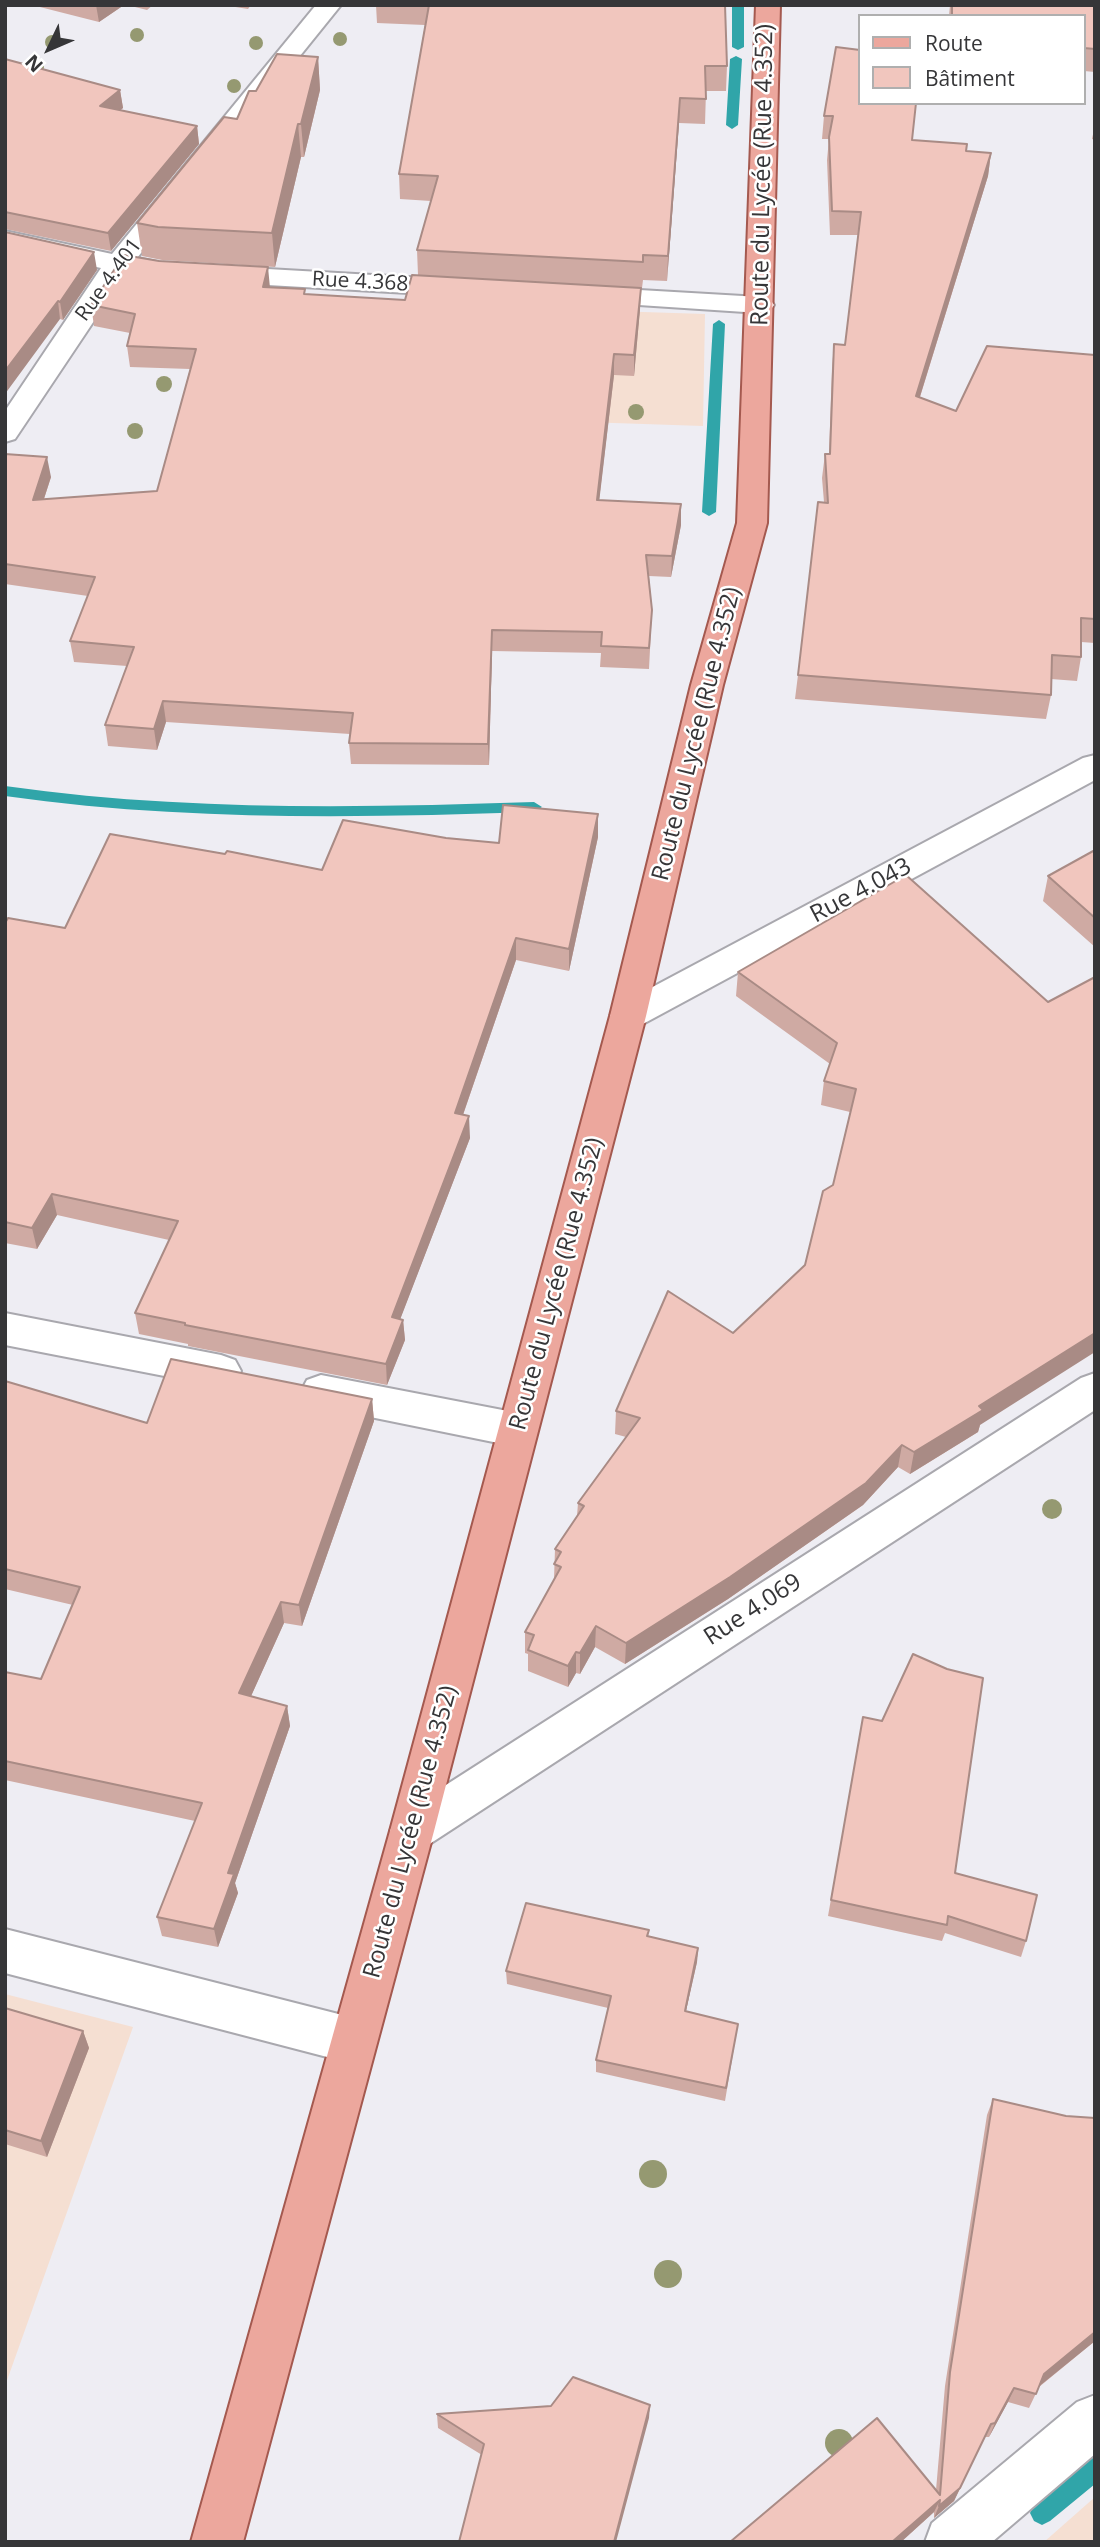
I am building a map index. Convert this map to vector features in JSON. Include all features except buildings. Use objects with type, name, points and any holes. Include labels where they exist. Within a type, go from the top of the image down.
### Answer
[{"type":"main road","name":"Route du Lycée (Rue 4.352)","points":[[217,2542],[412,1831],[628,1016],[707,685],[752,523],[768,5]]},
{"type":"street","name":"Rue 4.401","points":[[9,420],[118,264],[329,5]]},
{"type":"street","name":"Rue 4.368","points":[[5,239],[162,271],[482,289]]},
{"type":"street","points":[[565,293],[760,304]]},
{"type":"street","name":"Rue 4.043","points":[[628,1016],[1095,766]]},
{"type":"street","points":[[5,1329],[518,1430]]},
{"type":"street","name":"Rue 4.069","points":[[412,1831],[1095,1389]]},
{"type":"street","points":[[5,1951],[354,2041]]},
{"type":"street","points":[[951,2542],[1095,2420]]},
{"type":"shaded area","points":[[550,309],[705,314],[703,426],[584,422]]},
{"type":"shaded area","points":[[5,1994],[133,2027],[5,2386]]},
{"type":"shaded area","points":[[1095,2497],[1095,2542],[1044,2542]]},
{"type":"waterway","points":[[738,5],[739,25]]},
{"type":"waterway","points":[[738,28],[738,47]]},
{"type":"waterway","points":[[732,125],[736,59]]},
{"type":"waterway","points":[[709,512],[719,324]]},
{"type":"waterway","points":[[5,791],[137,807],[269,812],[534,807]]},
{"type":"waterway","points":[[1042,2513],[1095,2468]]}]
